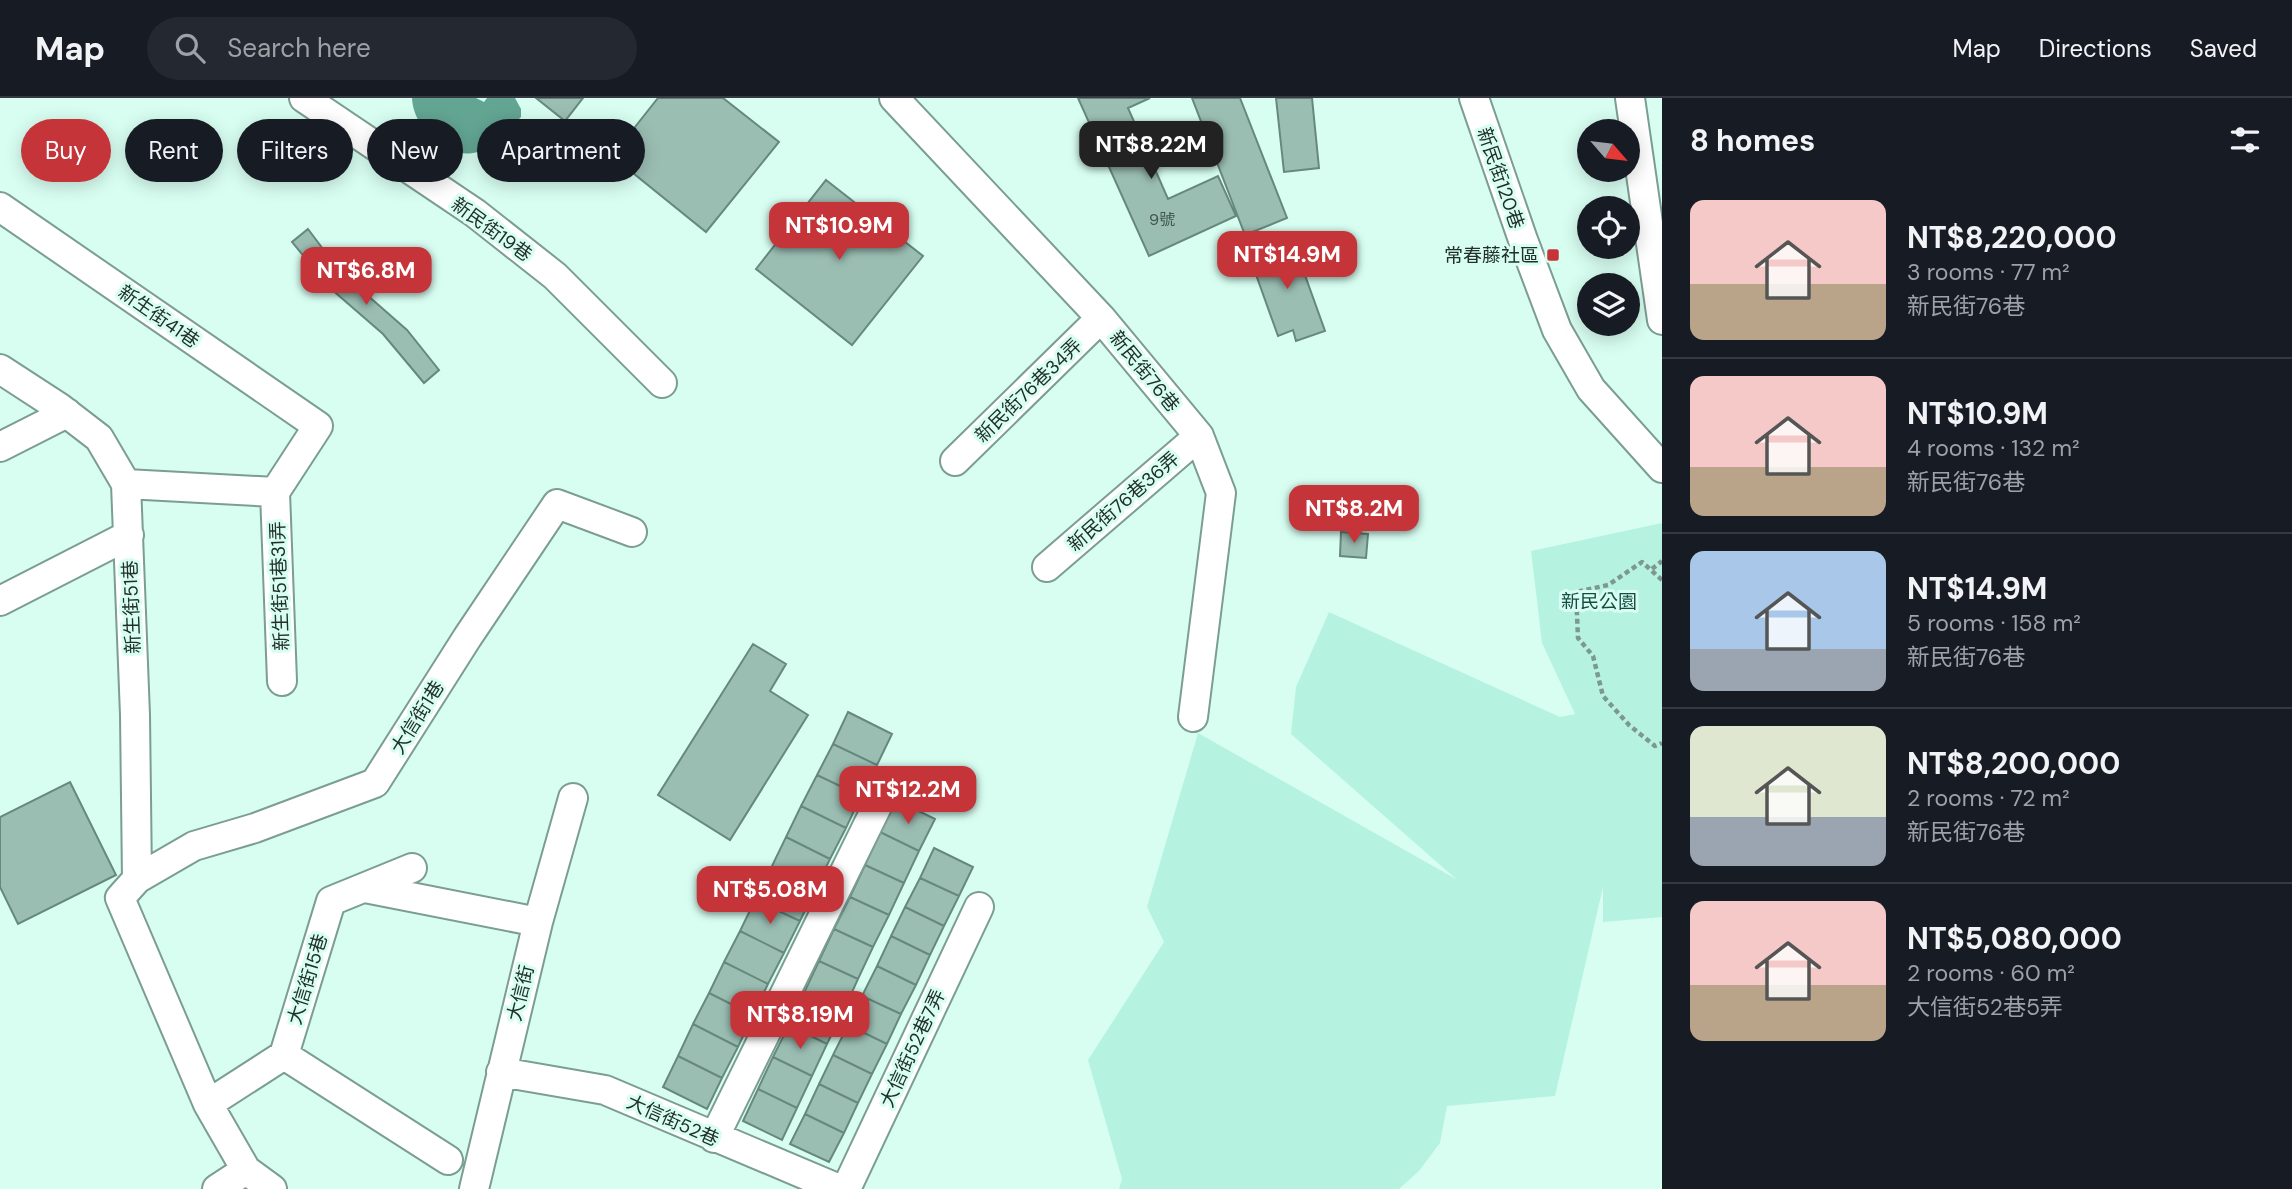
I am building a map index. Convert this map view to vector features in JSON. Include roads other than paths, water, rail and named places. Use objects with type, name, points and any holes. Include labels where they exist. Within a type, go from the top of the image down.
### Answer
[{"type":"street","name":"新民街19巷","points":[[304,98],[475,213],[555,276],[662,383]]},
{"type":"street","name":"新民街76巷","points":[[894,98],[1101,318],[1199,436],[1221,493],[1194,717]]},
{"type":"street","name":"新民街120巷","points":[[1474,98],[1522,240],[1558,330],[1591,388],[1662,468]]},
{"type":"street","points":[[1630,98],[1662,320]]},
{"type":"street","name":"新生街41巷","points":[[0,207],[318,426],[275,492]]},
{"type":"street","name":"新民街76巷34弄","points":[[955,461],[1101,318]]},
{"type":"street","name":"新生街51巷","points":[[0,369],[66,413],[99,439],[126,484],[135,715],[129,889]]},
{"type":"street","points":[[0,447],[66,413]]},
{"type":"street","name":"新民街76巷36弄","points":[[1047,567],[1199,436]]},
{"type":"street","points":[[126,484],[275,492]]},
{"type":"street","name":"新生街51巷31弄","points":[[275,492],[282,681]]},
{"type":"street","name":"大信街1巷","points":[[129,889],[194,846],[255,828],[375,783],[557,503],[632,532]]},
{"type":"street","points":[[0,601],[129,535]]},
{"type":"street","points":[[715,1138],[888,783]]},
{"type":"street","name":"大信街","points":[[474,1189],[538,922],[573,798]]},
{"type":"street","name":"大信街15巷","points":[[284,1055],[331,901],[412,869]]},
{"type":"street","points":[[365,888],[538,922]]},
{"type":"street","points":[[129,889],[208,1104],[246,1170],[272,1189]]},
{"type":"street","name":"大信街52巷7弄","points":[[846,1189],[979,907]]},
{"type":"street","points":[[208,1104],[284,1055],[448,1160]]},
{"type":"street","name":"大信街52巷","points":[[501,1072],[605,1090],[839,1189]]},
{"type":"street","points":[[217,1189],[246,1170]]},
{"type":"place","name":"常春藤社區","points":[[1553,255]]},
{"type":"park label","name":"新民公園","points":[[1599,601]]}]
